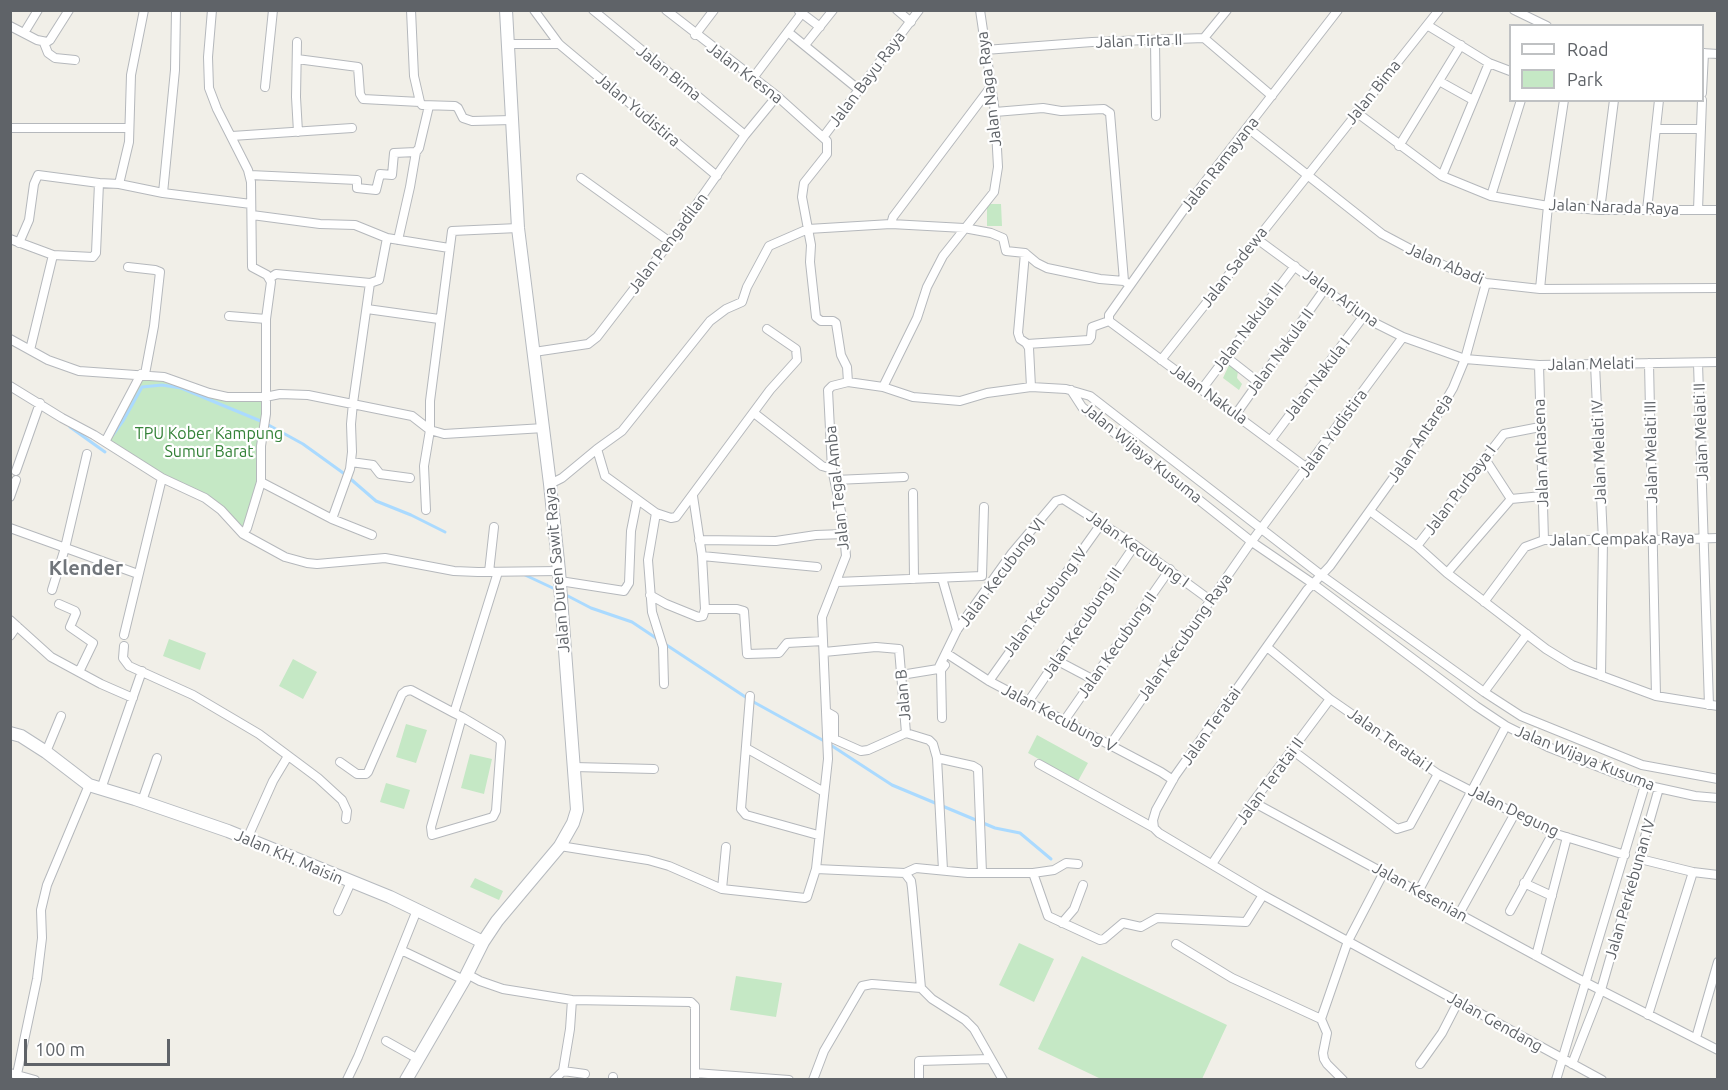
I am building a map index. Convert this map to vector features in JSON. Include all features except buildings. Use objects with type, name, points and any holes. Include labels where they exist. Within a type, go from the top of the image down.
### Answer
[{"type":"street","points":[[24,33],[38,10]]},
{"type":"street","points":[[44,43],[50,40],[69,10]]},
{"type":"street","points":[[118,184],[129,142],[131,75],[144,10]]},
{"type":"street","points":[[163,193],[175,70],[176,10]]},
{"type":"street","points":[[212,10],[209,36],[209,88],[250,175],[252,267],[270,278]]},
{"type":"street","points":[[266,87],[273,10]]},
{"type":"street","points":[[411,10],[414,76],[420,102]]},
{"type":"street","name":"Jalan Duren Sawit Raya","points":[[406,1080],[466,977],[483,942],[497,921],[564,838],[573,823],[576,810],[550,484],[518,228],[506,10]]},
{"type":"street","name":"Jalan Yudistira","points":[[534,10],[559,44],[717,176]]},
{"type":"street","name":"Jalan Bima","points":[[593,10],[745,135]]},
{"type":"street","name":"Jalan Kresna","points":[[666,10],[695,35],[777,96],[824,136]]},
{"type":"street","points":[[695,35],[714,10]]},
{"type":"street","points":[[805,45],[833,10]]},
{"type":"street","points":[[897,10],[911,22]]},
{"type":"street","name":"Jalan Bayu Raya","points":[[824,136],[919,10]]},
{"type":"street","name":"Jalan Naga Raya","points":[[883,387],[917,318],[927,287],[943,256],[994,192],[998,167],[995,112],[980,10]]},
{"type":"street","name":"Jalan Ramayana","points":[[1027,344],[1089,340],[1092,327],[1109,321],[1109,315],[1127,283],[1338,10]]},
{"type":"street","name":"Jalan Bima","points":[[1309,175],[1438,10]]},
{"type":"street","points":[[1514,10],[1543,24]]},
{"type":"street","points":[[1204,38],[1225,11]]},
{"type":"street","points":[[753,78],[788,32],[800,12],[820,27]]},
{"type":"street","points":[[10,26],[44,43],[48,53],[55,58],[75,60]]},
{"type":"street","points":[[1427,26],[1489,63],[1509,71]]},
{"type":"street","points":[[788,32],[858,89]]},
{"type":"street","name":"Jalan Tirta II","points":[[985,50],[1092,42],[1204,38],[1272,96]]},
{"type":"street","points":[[1155,41],[1156,116]]},
{"type":"street","points":[[297,42],[298,132]]},
{"type":"street","points":[[507,44],[559,44]]},
{"type":"street","points":[[1399,146],[1461,45]]},
{"type":"street","points":[[297,59],[358,67],[360,94],[363,99],[420,102],[422,105],[429,106],[455,106],[463,117],[472,121],[512,120]]},
{"type":"street","points":[[1442,176],[1489,63]]},
{"type":"street","points":[[1439,81],[1473,100]]},
{"type":"street","points":[[891,224],[893,217],[990,88]]},
{"type":"street","name":"Jalan Pengadilan","points":[[534,352],[592,342],[670,242],[745,135],[777,96]]},
{"type":"street","points":[[1491,196],[1520,102]]},
{"type":"street","points":[[1540,289],[1548,206],[1564,102]]},
{"type":"street","points":[[1600,210],[1614,102]]},
{"type":"street","points":[[1647,210],[1659,102]]},
{"type":"street","points":[[1698,210],[1702,102]]},
{"type":"street","points":[[398,240],[416,152],[429,106]]},
{"type":"street","points":[[550,484],[562,478],[597,448],[622,431],[710,321],[726,309],[742,302],[747,287],[770,246],[808,229],[891,224],[964,228],[991,233],[1003,238],[1006,251],[1025,253],[1047,268],[1127,283],[1110,113],[1104,109],[1061,111],[1043,108],[995,112]]},
{"type":"street","name":"Jalan Narada Raya","points":[[1356,112],[1442,176],[1491,196],[1548,206],[1600,210],[1718,210]]},
{"type":"street","points":[[10,128],[129,128]]},
{"type":"street","points":[[232,136],[352,128]]},
{"type":"street","name":"Jalan Abadi","points":[[1248,128],[1382,234],[1429,259],[1486,283],[1540,289],[1718,288]]},
{"type":"street","points":[[1657,129],[1701,129]]},
{"type":"street","points":[[824,136],[827,141],[827,154],[804,183],[802,190],[816,317],[821,321],[836,323],[841,356],[847,368],[848,382],[883,387],[913,398],[960,401],[987,393],[1031,387],[1071,390]]},
{"type":"street","points":[[250,175],[357,180],[357,188],[376,190],[380,174],[392,175],[394,153],[416,152]]},
{"type":"street","points":[[19,243],[28,220],[34,184],[38,175],[118,184],[163,193],[251,204]]},
{"type":"street","name":"Jalan Sadewa","points":[[1161,360],[1309,175]]},
{"type":"street","points":[[581,178],[670,242]]},
{"type":"street","points":[[10,239],[53,255],[93,257],[96,253],[99,183]]},
{"type":"street","points":[[252,215],[320,224],[355,225],[387,238],[448,249]]},
{"type":"street","points":[[426,510],[424,466],[430,430],[430,401],[448,249],[453,230],[518,228]]},
{"type":"street","points":[[270,278],[276,274],[370,283],[379,280],[387,238]]},
{"type":"street","name":"Jalan Arjuna","points":[[1257,239],[1363,317],[1403,337],[1465,359]]},
{"type":"street","points":[[1025,253],[1018,333],[1020,339],[1027,344],[1031,387]]},
{"type":"street","points":[[30,350],[53,255]]},
{"type":"street","name":"Jalan Nakula III","points":[[1202,389],[1295,266]]},
{"type":"street","points":[[105,442],[143,374],[154,326],[160,272],[128,267]]},
{"type":"street","points":[[243,534],[247,528],[261,482],[263,429],[266,414],[266,319],[270,278]]},
{"type":"street","points":[[332,519],[351,462],[354,403],[370,283]]},
{"type":"street","name":"Jalan Antareja","points":[[1321,575],[1330,566],[1432,424],[1453,388],[1465,359],[1486,283]]},
{"type":"street","name":"Jalan Nakula II","points":[[1236,414],[1324,290]]},
{"type":"street","points":[[367,309],[439,319]]},
{"type":"street","points":[[229,316],[266,319]]},
{"type":"street","name":"Jalan Nakula I","points":[[1271,440],[1363,317]]},
{"type":"street","name":"Jalan Nakula","points":[[1109,321],[1307,468]]},
{"type":"street","points":[[597,448],[605,476],[656,513],[671,518],[676,517],[770,390],[797,360],[796,349],[767,329]]},
{"type":"street","name":"Jalan Yudistira","points":[[1262,529],[1403,337]]},
{"type":"street","points":[[10,339],[48,360],[79,371],[143,374],[174,379],[220,395],[265,397],[273,394],[294,394],[354,403],[412,416],[430,430],[450,434],[544,428]]},
{"type":"street","points":[[1226,357],[1258,382]]},
{"type":"street","name":"Jalan Melati","points":[[1465,359],[1539,365],[1718,362]]},
{"type":"street","name":"Jalan Melati III","points":[[1649,363],[1656,696]]},
{"type":"street","name":"Jalan Melati II","points":[[1698,363],[1713,705]]},
{"type":"street","name":"Jalan Melati IV","points":[[1595,364],[1603,540],[1601,676]]},
{"type":"street","name":"Jalan Antasena","points":[[1539,365],[1544,540]]},
{"type":"street","name":"Jalan Tegal Amba","points":[[722,888],[805,898],[808,895],[816,864],[828,759],[822,617],[846,556],[832,469],[828,390],[832,386],[848,382]]},
{"type":"street","points":[[10,386],[162,478],[205,498],[221,510],[243,534],[285,557],[307,563],[385,558],[454,571],[502,571],[624,591],[628,585],[631,531],[637,501]]},
{"type":"street","name":"Jalan Wijaya Kusuma","points":[[1071,390],[1090,396],[1321,575],[1521,716],[1642,765],[1718,779]]},
{"type":"street","name":"Jalan Wijaya Kusuma","points":[[1071,390],[1082,406],[1252,542],[1312,583],[1506,726],[1548,747],[1645,785],[1695,796],[1718,798]]},
{"type":"street","points":[[10,497],[40,403]]},
{"type":"street","points":[[754,413],[822,466],[832,469]]},
{"type":"street","name":"Jalan Purbaya I","points":[[1417,546],[1504,434],[1539,427]]},
{"type":"street","points":[[52,591],[65,548],[87,454]]},
{"type":"street","points":[[1485,459],[1511,499]]},
{"type":"street","points":[[351,462],[373,465],[380,474],[410,478]]},
{"type":"street","points":[[835,480],[904,477]]},
{"type":"street","points":[[124,635],[162,478]]},
{"type":"street","points":[[261,482],[332,519],[372,535]]},
{"type":"street","points":[[913,493],[914,579]]},
{"type":"street","points":[[650,595],[698,617],[703,616],[705,609],[702,556],[693,496]]},
{"type":"street","points":[[1447,573],[1511,499],[1542,496]]},
{"type":"street","name":"Jalan Kecubung I","points":[[1065,499],[1135,545],[1210,600]]},
{"type":"street","name":"Jalan Kecubung VI","points":[[948,655],[947,648],[957,630],[1012,554],[1056,501],[1065,499]]},
{"type":"street","points":[[837,582],[982,576],[984,507]]},
{"type":"street","points":[[1370,511],[1417,546],[1484,602],[1546,649],[1572,665],[1656,696],[1713,705]]},
{"type":"street","points":[[656,513],[648,560],[652,612],[663,647],[664,684]]},
{"type":"street","name":"Jalan Kecubung IV","points":[[989,681],[1101,524]]},
{"type":"street","points":[[340,762],[357,774],[368,772],[402,694],[411,690],[458,715],[501,742],[496,811],[493,817],[432,835],[458,715],[502,571],[494,527]]},
{"type":"street","points":[[10,528],[138,574]]},
{"type":"street","name":"Jalan Kecubung Raya","points":[[1110,746],[1210,600],[1262,529]]},
{"type":"street","points":[[699,540],[776,541],[816,535],[844,534]]},
{"type":"street","name":"Jalan Cempaka Raya","points":[[1484,602],[1525,547],[1544,540],[1718,538]]},
{"type":"street","name":"Jalan Kecubung III","points":[[1028,702],[1135,545]]},
{"type":"street","points":[[702,556],[817,567]]},
{"type":"street","name":"Jalan Kecubung II","points":[[1064,721],[1170,570]]},
{"type":"street","name":"Jalan Teratai","points":[[1154,828],[1153,820],[1156,810],[1173,780],[1312,583],[1321,575]]},
{"type":"street","points":[[942,578],[957,630]]},
{"type":"street","points":[[59,604],[75,611],[70,627],[93,643],[79,672]]},
{"type":"street","points":[[705,609],[744,611],[747,654],[779,653],[787,643],[823,641]]},
{"type":"street","points":[[10,636],[14,623],[51,657],[133,698]]},
{"type":"street","points":[[1481,709],[1487,694],[1527,634]]},
{"type":"street","points":[[124,646],[125,662],[193,695],[259,734],[318,778],[342,800],[347,811],[346,819]]},
{"type":"street","name":"Jalan B","points":[[824,652],[876,647],[898,648],[906,734],[930,740],[937,758]]},
{"type":"street","name":"Jalan Teratai I","points":[[1267,647],[1330,699],[1438,774],[1410,825],[1397,829],[1292,750]]},
{"type":"street","points":[[901,675],[936,670],[948,655]]},
{"type":"street","points":[[942,718],[941,670],[948,655]]},
{"type":"street","name":"Jalan Kecubung V","points":[[948,655],[989,681],[1173,780]]},
{"type":"street","points":[[1056,660],[1092,679]]},
{"type":"street","points":[[35,1080],[14,1074],[38,979],[42,938],[41,910],[47,885],[95,787],[142,671]]},
{"type":"street","points":[[750,696],[741,809],[746,815],[819,835]]},
{"type":"street","name":"Jalan Teratai II","points":[[1212,864],[1253,802],[1330,699]]},
{"type":"street","points":[[827,712],[834,716],[834,740],[861,751],[906,734]]},
{"type":"street","points":[[46,752],[61,716]]},
{"type":"street","points":[[1418,892],[1506,726]]},
{"type":"street","points":[[10,733],[21,736],[95,787]]},
{"type":"street","points":[[746,748],[824,792]]},
{"type":"street","points":[[247,839],[273,781],[288,756]]},
{"type":"street","points":[[142,801],[157,758]]},
{"type":"street","points":[[943,870],[937,758],[978,769],[982,873]]},
{"type":"street","points":[[1039,764],[1154,828],[1212,864]]},
{"type":"street","points":[[574,767],[654,769]]},
{"type":"street","name":"Jalan Degung","points":[[1438,774],[1552,833],[1625,855]]},
{"type":"street","name":"Jalan Gendang","points":[[1212,864],[1263,895],[1561,1058],[1586,983],[1645,785]]},
{"type":"street","name":"Jalan KH. Maisin","points":[[95,787],[142,801],[247,839],[390,897],[483,942]]},
{"type":"street","name":"Jalan Perkebunan IV","points":[[1601,990],[1659,788]]},
{"type":"street","name":"Jalan Kesenian","points":[[1253,802],[1586,983],[1718,1050]]},
{"type":"street","points":[[1459,914],[1514,815]]},
{"type":"street","points":[[1510,911],[1552,833]]},
{"type":"street","points":[[1536,956],[1568,837]]},
{"type":"street","points":[[564,838],[669,866],[722,888],[726,847]]},
{"type":"street","points":[[1640,859],[1694,872],[1718,875]]},
{"type":"street","points":[[816,864],[905,873],[916,868],[982,873],[1033,873],[1054,870],[1070,862],[1078,864]]},
{"type":"street","points":[[1343,1080],[1324,1059],[1327,1033],[1322,1014],[1348,941],[1384,872]]},
{"type":"street","points":[[1648,1015],[1694,872]]},
{"type":"street","points":[[905,873],[911,881],[912,888],[921,988],[974,1029],[1003,1080]]},
{"type":"street","points":[[1033,873],[1045,913],[1051,919],[1102,940],[1124,923],[1143,927],[1153,918],[1246,922],[1263,895]]},
{"type":"street","points":[[338,911],[351,882]]},
{"type":"street","points":[[1524,883],[1552,896]]},
{"type":"street","points":[[1062,923],[1074,909],[1083,885]]},
{"type":"street","points":[[347,1080],[417,910]]},
{"type":"street","points":[[1176,944],[1232,978],[1322,1014]]},
{"type":"street","points":[[401,950],[466,977],[502,988],[572,1000],[694,1003],[695,1076],[789,1080]]},
{"type":"street","points":[[1696,1038],[1718,962]]},
{"type":"street","points":[[813,1080],[824,1051],[862,986],[872,984],[921,988]]},
{"type":"street","points":[[1572,1064],[1601,990]]},
{"type":"street","points":[[563,1071],[572,1000]]},
{"type":"street","points":[[1420,1064],[1442,1033],[1458,1002]]},
{"type":"street","points":[[386,1041],[418,1059]]},
{"type":"street","points":[[1556,1080],[1561,1058],[1602,1080]]},
{"type":"street","points":[[919,1080],[919,1061],[991,1059]]},
{"type":"street","points":[[554,1080],[556,1075],[563,1071],[585,1074]]},
{"type":"green space","points":[[987,204],[1001,204],[1002,226],[987,226]]},
{"type":"green space","points":[[1229,365],[1238,371],[1237,378],[1242,384],[1239,390],[1223,378]]},
{"type":"green space","name":"TPU Kober Kampung Sumur Barat","points":[[144,376],[173,381],[206,394],[264,398],[259,482],[242,531],[223,509],[164,477],[107,441]]},
{"type":"green space","points":[[169,639],[206,653],[200,670],[163,656]]},
{"type":"green space","points":[[293,659],[317,672],[303,699],[279,686]]},
{"type":"green space","points":[[406,724],[427,730],[416,763],[396,757]]},
{"type":"green space","points":[[1037,735],[1088,763],[1078,781],[1028,753]]},
{"type":"green space","points":[[470,754],[492,759],[484,794],[461,788]]},
{"type":"green space","points":[[386,783],[410,790],[404,809],[380,802]]},
{"type":"green space","points":[[475,878],[503,891],[499,900],[470,887]]},
{"type":"green space","points":[[1019,943],[1054,959],[1034,1002],[999,985]]},
{"type":"green space","points":[[1082,956],[1227,1025],[1202,1079],[1101,1079],[1038,1049]]},
{"type":"green space","points":[[736,976],[782,983],[776,1017],[730,1010]]},
{"type":"waterway","points":[[113,435],[142,387],[162,385],[181,388],[263,422],[303,444],[346,475],[376,501],[445,532]]},
{"type":"waterway","points":[[70,427],[105,452]]},
{"type":"waterway","points":[[525,575],[557,590]]},
{"type":"waterway","points":[[566,595],[591,608],[632,622],[659,640]]},
{"type":"waterway","points":[[665,644],[750,700],[826,742],[892,785],[995,828],[1020,833],[1051,859]]},
{"type":"district","name":"Klender","points":[[86,568]]}]
